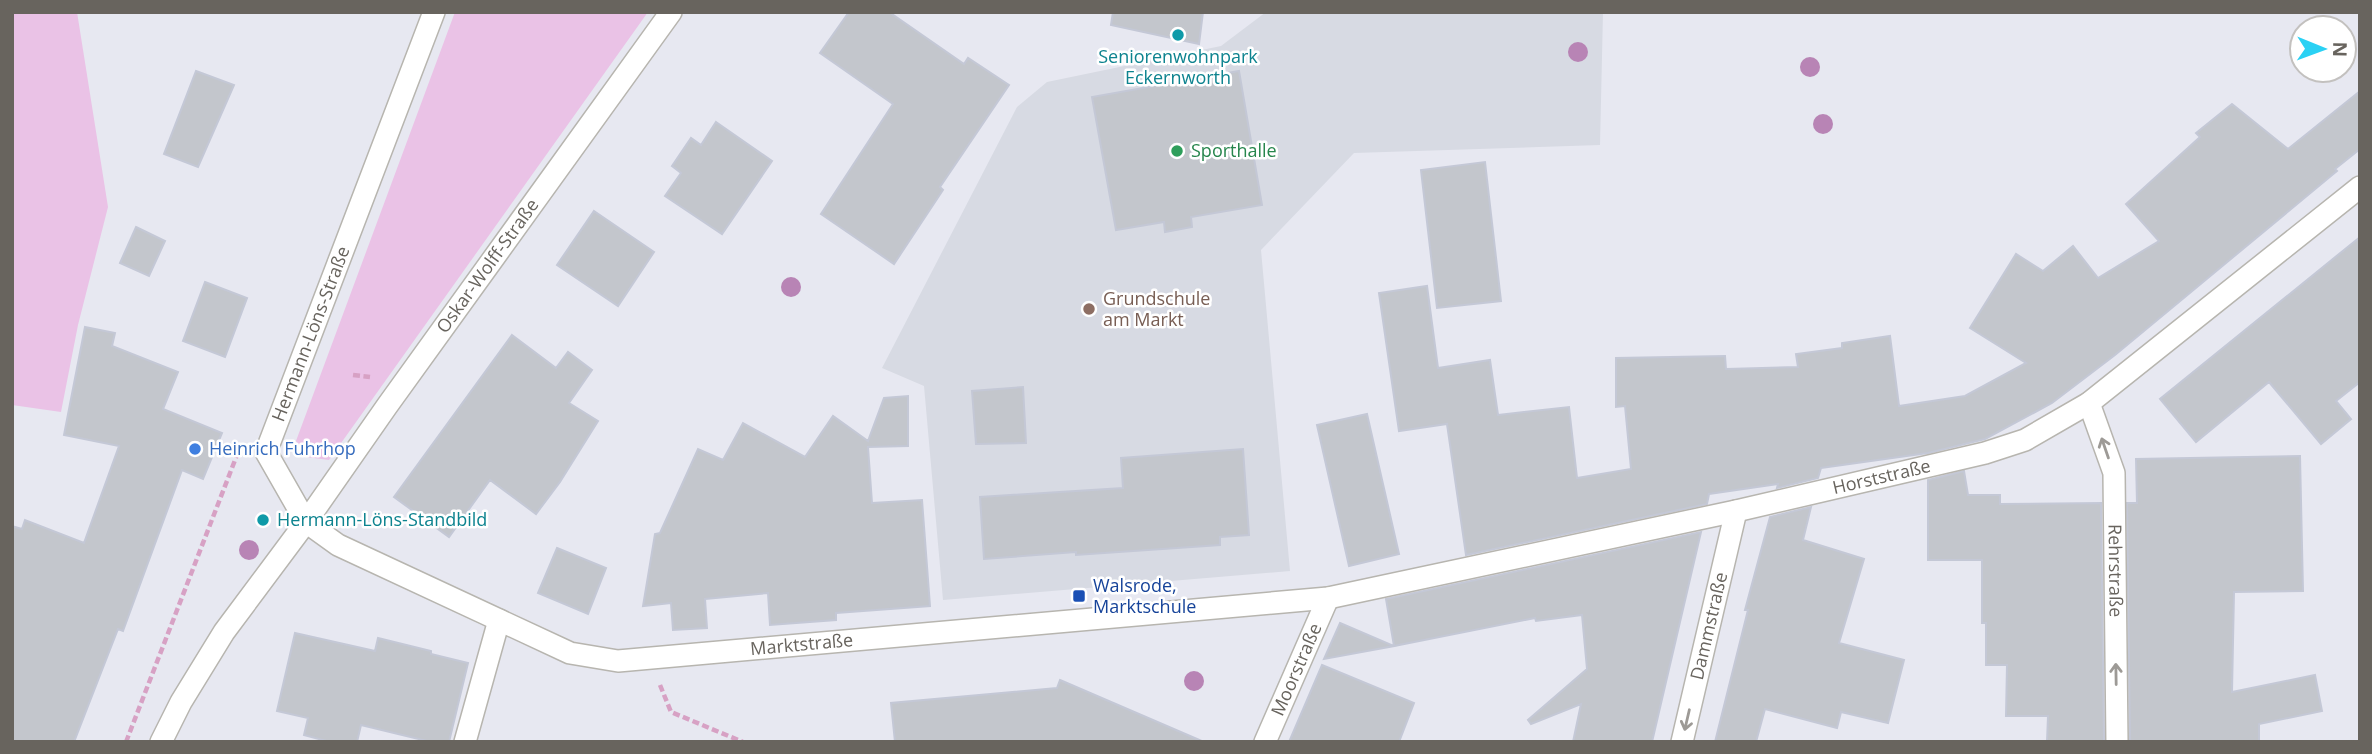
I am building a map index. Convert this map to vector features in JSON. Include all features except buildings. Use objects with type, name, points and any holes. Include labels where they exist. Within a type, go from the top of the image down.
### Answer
[{"type":"street","name":"Hermann-Löns-Straße","points":[[306,522],[266,452],[434,12]]},
{"type":"street","name":"Oskar-Wolff-Straße","points":[[306,522],[387,405],[671,12]]},
{"type":"street","name":"Horststraße","points":[[1328,598],[1736,511],[1985,453],[2025,440],[2089,403],[2360,187]]},
{"type":"street","name":"Rehrstraße","points":[[2089,403],[2114,473],[2117,742]]},
{"type":"street","name":"Dammstraße","points":[[1682,742],[1736,511]]},
{"type":"street","name":"Marktstraße","points":[[306,522],[338,545],[570,653],[618,661],[1328,598]]},
{"type":"street","points":[[161,742],[181,702],[224,632],[306,522]]},
{"type":"street","name":"Moorstraße","points":[[1265,742],[1328,598]]},
{"type":"street","points":[[464,742],[499,620]]},
{"type":"path","points":[[353,375],[370,377]]},
{"type":"path","points":[[126,742],[239,451],[271,438]]},
{"type":"path","points":[[649,658],[671,712],[743,742]]},
{"type":"shaded area","points":[[12,12],[77,12],[108,207],[78,325],[61,412],[12,405]]},
{"type":"shaded area","points":[[455,12],[648,12],[329,460],[306,457],[296,441]]},
{"type":"shaded area","name":"Grundschule am Markt","points":[[1266,12],[1603,12],[1600,145],[1354,153],[1261,250],[1290,571],[943,600],[924,386],[882,368],[1017,107],[1047,82],[1221,46]]},
{"type":"place","name":"Seniorenwohnpark Eckernworth","points":[[1178,35]]},
{"type":"place","name":"Sporthalle","points":[[1177,151]]},
{"type":"place","name":"Grundschule am Markt","points":[[1089,309]]},
{"type":"place","name":"Heinrich Fuhrhop","points":[[195,449]]},
{"type":"place","name":"Hermann-Löns-Standbild","points":[[263,520]]},
{"type":"place","name":"Walsrode, Marktschule","points":[[1079,596]]}]
